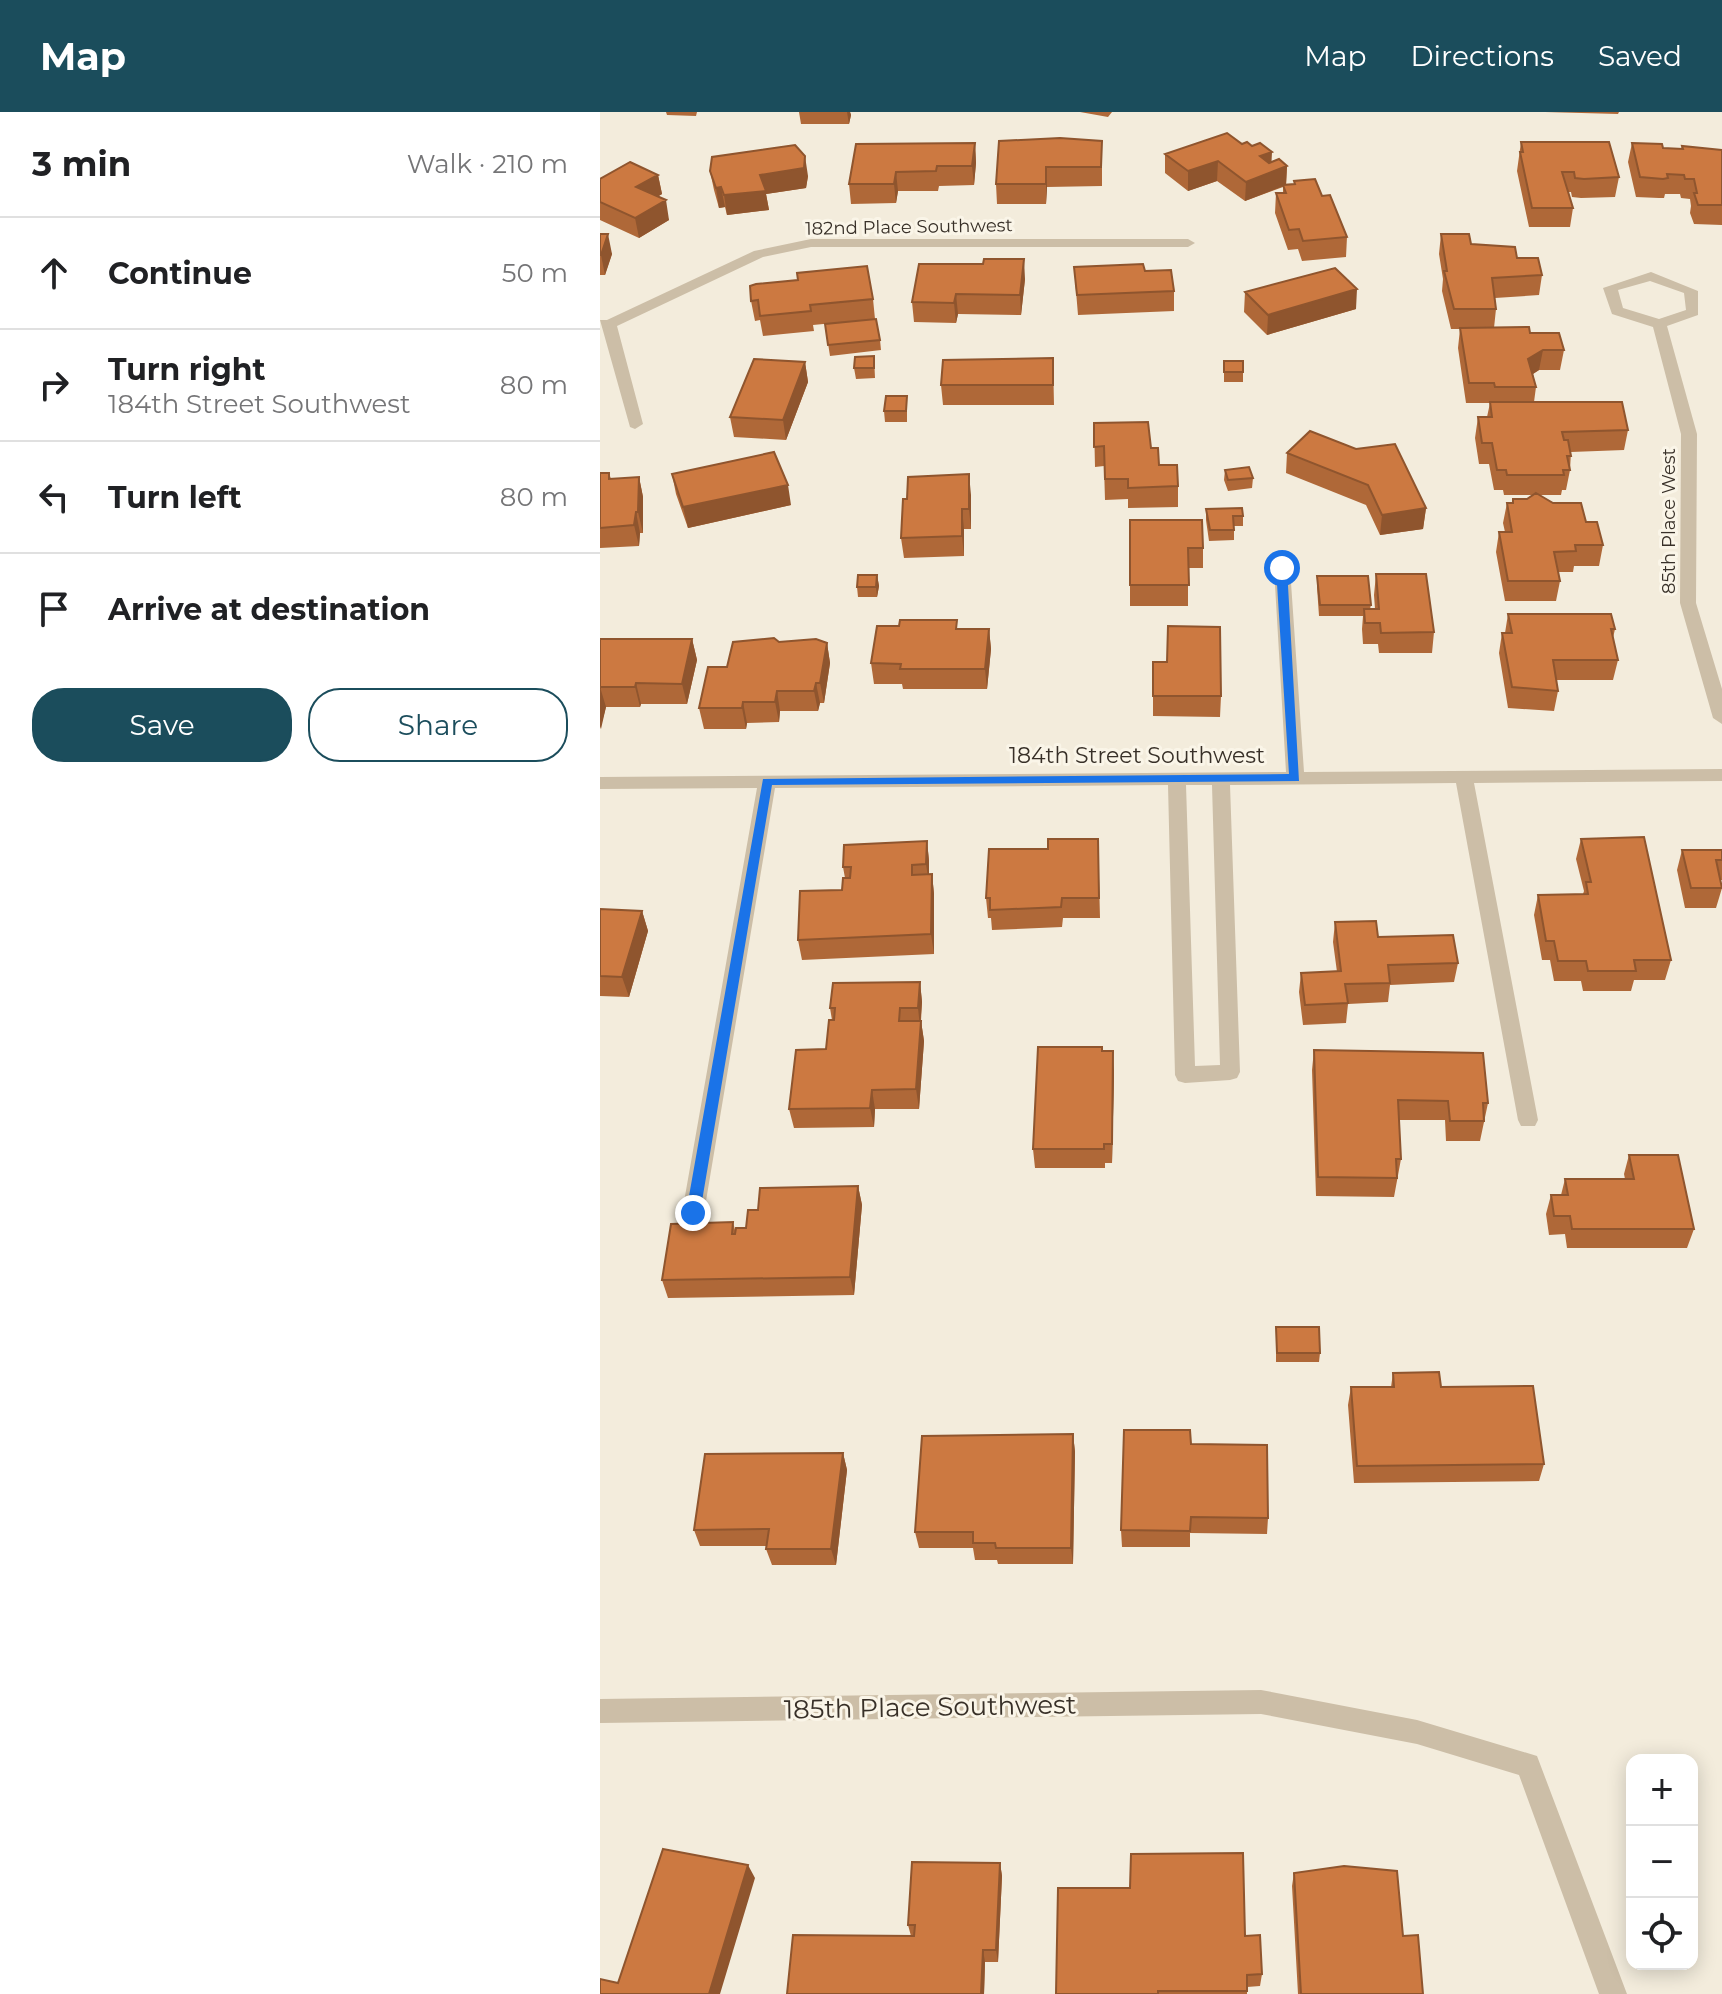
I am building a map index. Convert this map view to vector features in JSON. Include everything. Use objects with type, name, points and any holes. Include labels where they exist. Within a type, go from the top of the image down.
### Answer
[{"type":"street","name":"182nd Place Southwest","points":[[604,324],[759,254],[811,243],[1188,243]]},
{"type":"street","points":[[1651,276],[1691,291],[1693,312],[1659,324],[1617,311],[1610,288],[1651,276]]},
{"type":"street","points":[[604,324],[635,424]]},
{"type":"street","name":"85th Place West","points":[[1659,324],[1689,434],[1688,603],[1722,718]]},
{"type":"street","points":[[1282,568],[1295,778]]},
{"type":"street","name":"184th Street Southwest","points":[[600,783],[1722,775]]},
{"type":"street","points":[[1464,777],[1528,1120]]},
{"type":"street","points":[[1177,779],[1185,1075],[1230,1072],[1221,779]]},
{"type":"street","points":[[693,1213],[767,781]]},
{"type":"street","name":"185th Place Southwest","points":[[600,1711],[1261,1702],[1417,1732],[1528,1765],[1613,1994]]},
{"type":"building","points":[[1227,133],[1242,144],[1247,142],[1252,146],[1260,143],[1272,152],[1260,156],[1269,163],[1279,159],[1287,166],[1246,182],[1218,161],[1188,171],[1165,154]]},
{"type":"building","points":[[1060,138],[1102,141],[1101,167],[1046,167],[1046,184],[996,184],[999,141]]},
{"type":"building","points":[[1521,142],[1609,142],[1619,177],[1584,179],[1575,178],[1574,172],[1562,172],[1573,208],[1532,208],[1520,152],[1523,152]]},
{"type":"building","points":[[975,143],[972,166],[937,166],[936,171],[896,172],[894,184],[849,184],[856,144]]},
{"type":"building","points":[[1632,143],[1662,144],[1663,148],[1683,149],[1682,146],[1722,150],[1722,205],[1698,205],[1694,179],[1685,179],[1684,175],[1667,174],[1668,178],[1663,179],[1640,177]]},
{"type":"building","points":[[795,145],[805,156],[804,168],[760,175],[766,191],[724,195],[721,187],[716,188],[710,171],[712,157]]},
{"type":"building","points":[[630,162],[658,175],[636,187],[666,200],[635,218],[600,202],[600,179]]},
{"type":"building","points":[[1315,179],[1322,196],[1330,195],[1347,237],[1303,241],[1299,229],[1289,230],[1276,193],[1286,193],[1283,185],[1295,184],[1294,181]]},
{"type":"building","points":[[600,234],[608,234],[601,255],[600,255]]},
{"type":"building","points":[[1441,234],[1469,234],[1471,244],[1515,247],[1517,258],[1538,258],[1542,275],[1492,278],[1496,309],[1454,309],[1444,271],[1447,271]]},
{"type":"building","points":[[984,259],[1024,259],[1020,295],[956,294],[954,303],[912,302],[919,264],[983,264]]},
{"type":"building","points":[[1143,264],[1145,271],[1171,270],[1174,291],[1077,295],[1074,267]]},
{"type":"building","points":[[867,266],[873,299],[810,305],[811,311],[760,316],[758,300],[751,301],[750,286],[756,284],[798,280],[797,273]]},
{"type":"building","points":[[1335,268],[1357,289],[1268,315],[1245,292]]},
{"type":"building","points":[[876,319],[880,340],[828,345],[825,324]]},
{"type":"building","points":[[1529,327],[1530,333],[1559,333],[1564,350],[1543,350],[1528,359],[1536,387],[1495,387],[1494,383],[1469,383],[1460,328]]},
{"type":"building","points":[[874,356],[874,368],[854,368],[855,357]]},
{"type":"building","points":[[1053,358],[1053,385],[941,385],[943,360]]},
{"type":"building","points":[[754,359],[805,362],[783,420],[730,417]]},
{"type":"building","points":[[1224,361],[1243,361],[1243,372],[1224,372]]},
{"type":"building","points":[[886,396],[907,396],[906,411],[884,411]]},
{"type":"building","points":[[1490,402],[1622,402],[1628,430],[1562,432],[1564,440],[1568,440],[1571,456],[1567,456],[1570,470],[1563,470],[1564,475],[1507,475],[1506,470],[1497,470],[1492,443],[1482,443],[1478,417],[1492,417]]},
{"type":"building","points":[[1148,422],[1151,448],[1158,448],[1159,465],[1177,465],[1178,486],[1128,488],[1128,479],[1105,479],[1104,446],[1094,447],[1094,423]]},
{"type":"building","points":[[1310,431],[1356,449],[1395,444],[1426,508],[1382,515],[1368,485],[1287,453]]},
{"type":"building","points":[[774,452],[788,485],[683,507],[672,474]]},
{"type":"building","points":[[1249,467],[1253,478],[1228,480],[1225,470]]},
{"type":"building","points":[[600,473],[609,473],[609,479],[639,477],[638,512],[634,525],[600,528]]},
{"type":"building","points":[[969,474],[969,509],[962,509],[962,536],[901,538],[903,499],[907,499],[908,477]]},
{"type":"building","points":[[1536,493],[1553,503],[1581,503],[1586,522],[1597,522],[1603,545],[1575,545],[1576,551],[1554,552],[1560,581],[1508,581],[1499,532],[1512,532],[1507,503],[1513,503],[1513,499],[1527,499]]},
{"type":"building","points":[[1242,508],[1243,516],[1233,516],[1234,530],[1210,530],[1206,509]]},
{"type":"building","points":[[1130,520],[1202,520],[1203,548],[1188,548],[1189,585],[1130,585]]},
{"type":"building","points":[[1376,574],[1426,574],[1434,632],[1381,633],[1380,623],[1365,623],[1364,609],[1379,609]]},
{"type":"building","points":[[858,575],[877,575],[876,587],[857,587]]},
{"type":"building","points":[[1317,576],[1368,576],[1371,605],[1320,605]]},
{"type":"building","points":[[1508,614],[1611,614],[1618,660],[1553,660],[1558,691],[1512,687],[1502,633],[1512,633]]},
{"type":"building","points":[[900,620],[957,620],[956,629],[989,629],[985,669],[900,669],[901,664],[871,663],[877,626],[899,626]]},
{"type":"building","points":[[1168,626],[1220,627],[1221,696],[1153,696],[1153,662],[1167,662]]},
{"type":"building","points":[[774,638],[779,642],[816,639],[827,643],[820,683],[816,683],[814,691],[777,691],[775,702],[743,702],[742,708],[699,708],[708,667],[727,667],[733,642]]},
{"type":"building","points":[[600,639],[692,639],[682,684],[636,683],[635,687],[600,687]]},
{"type":"building","points":[[1644,837],[1671,960],[1634,960],[1636,971],[1588,971],[1586,961],[1558,961],[1554,941],[1546,941],[1538,895],[1588,894],[1586,882],[1591,882],[1581,839]]},
{"type":"building","points":[[1048,839],[1098,839],[1099,898],[1062,898],[1061,907],[990,910],[990,898],[986,898],[989,849],[1048,849]]},
{"type":"building","points":[[927,841],[926,864],[912,865],[912,875],[932,874],[931,934],[798,940],[800,891],[842,890],[843,878],[850,878],[851,867],[843,867],[844,845]]},
{"type":"building","points":[[1682,850],[1722,850],[1722,860],[1716,860],[1722,888],[1691,888]]},
{"type":"building","points":[[600,909],[642,911],[622,977],[600,976]]},
{"type":"building","points":[[1376,921],[1378,937],[1453,935],[1458,963],[1388,965],[1390,983],[1345,984],[1348,1003],[1305,1005],[1301,973],[1341,971],[1335,922]]},
{"type":"building","points":[[920,982],[918,1008],[900,1008],[899,1021],[921,1021],[916,1089],[872,1090],[870,1108],[789,1109],[796,1050],[826,1049],[829,1020],[834,1020],[835,1008],[830,1008],[833,983]]},
{"type":"building","points":[[1038,1047],[1102,1047],[1102,1051],[1113,1051],[1112,1144],[1104,1144],[1104,1149],[1033,1149]]},
{"type":"building","points":[[1314,1050],[1483,1053],[1488,1103],[1483,1103],[1484,1121],[1450,1121],[1448,1101],[1398,1100],[1401,1159],[1396,1159],[1397,1178],[1318,1177]]},
{"type":"building","points":[[1629,1155],[1678,1155],[1694,1229],[1572,1229],[1570,1216],[1554,1216],[1551,1195],[1568,1195],[1565,1179],[1634,1179]]},
{"type":"building","points":[[858,1186],[850,1277],[662,1280],[671,1224],[733,1222],[732,1234],[735,1234],[736,1228],[746,1228],[748,1210],[758,1210],[760,1188]]},
{"type":"building","points":[[1276,1327],[1319,1327],[1320,1353],[1277,1353]]},
{"type":"building","points":[[1439,1372],[1441,1387],[1533,1386],[1544,1464],[1357,1466],[1351,1387],[1394,1387],[1393,1373]]},
{"type":"building","points":[[1124,1430],[1190,1430],[1191,1444],[1267,1445],[1268,1518],[1191,1517],[1190,1531],[1121,1530]]},
{"type":"building","points":[[1073,1434],[1071,1548],[996,1548],[995,1543],[973,1543],[973,1532],[915,1532],[922,1436]]},
{"type":"building","points":[[843,1453],[831,1549],[766,1549],[769,1529],[694,1530],[705,1454]]},
{"type":"building","points":[[663,1849],[748,1865],[709,1994],[600,1994],[600,1979],[618,1983]]},
{"type":"building","points":[[1243,1853],[1245,1936],[1260,1935],[1262,1974],[1247,1975],[1247,1991],[1056,1994],[1058,1888],[1130,1888],[1131,1854]]},
{"type":"building","points":[[912,1862],[1000,1863],[996,1950],[983,1950],[981,1994],[787,1994],[793,1935],[914,1936],[915,1925],[908,1925]]},
{"type":"building","points":[[1344,1866],[1397,1871],[1403,1936],[1418,1935],[1423,1994],[1301,1994],[1294,1873]]},
{"type":"route","points":[[693,1213],[767,781],[1295,778],[1282,568]]}]
